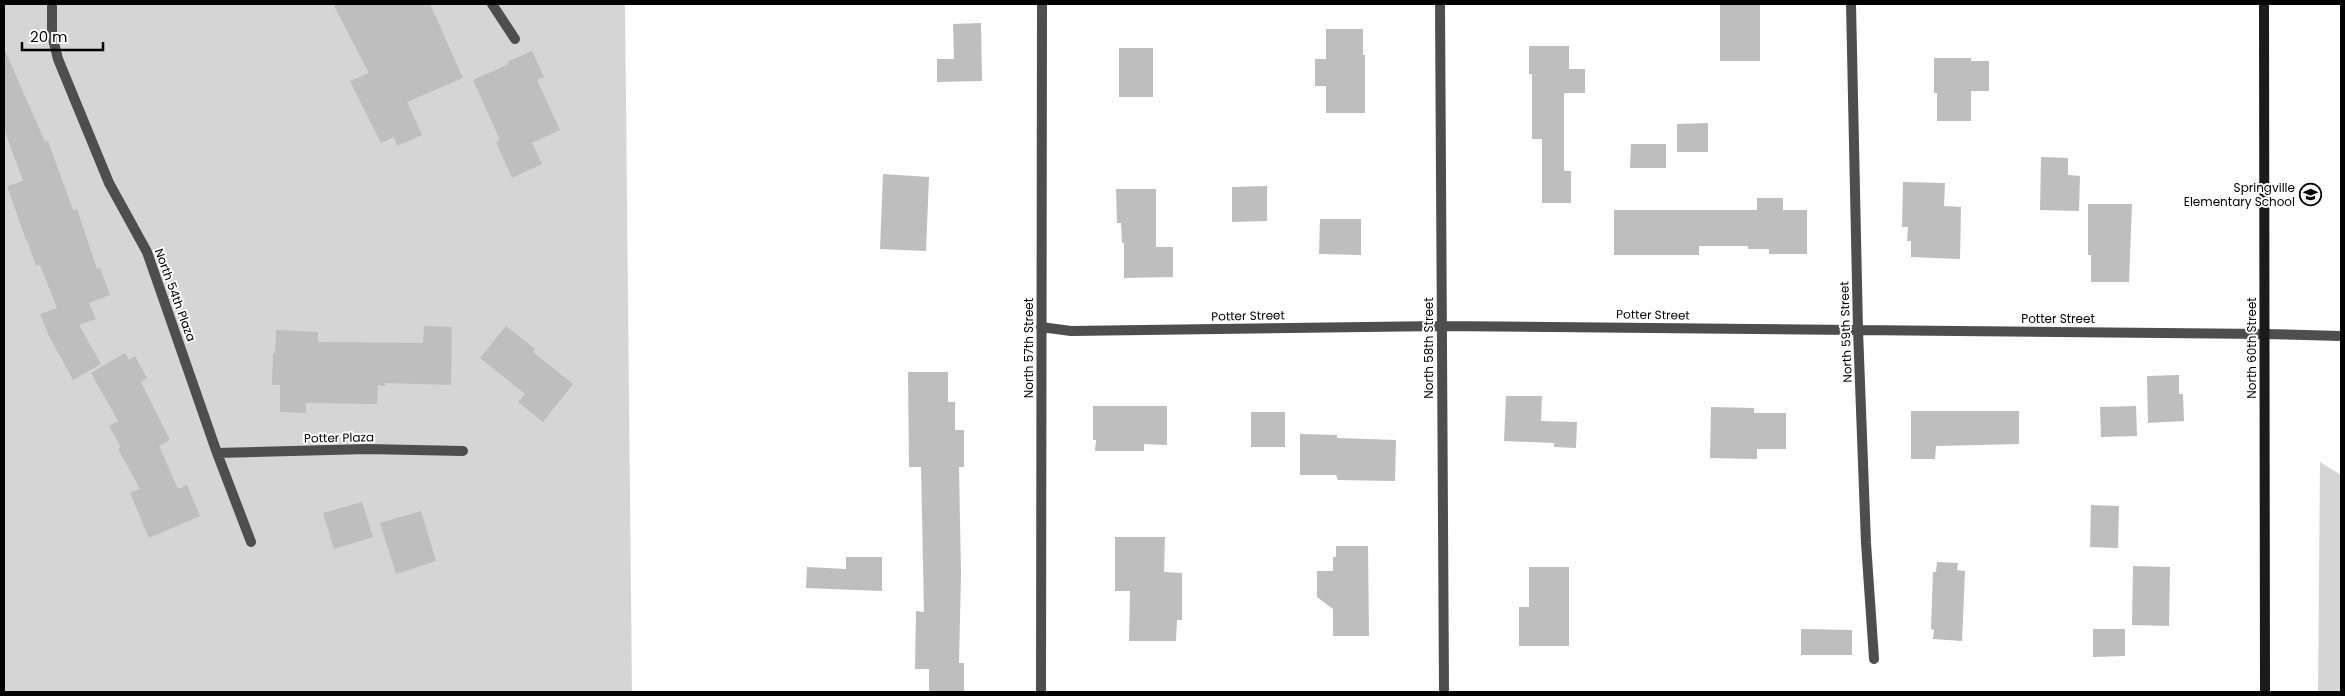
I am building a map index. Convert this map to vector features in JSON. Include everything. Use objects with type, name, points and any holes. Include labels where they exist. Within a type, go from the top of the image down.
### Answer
[{"type":"main road","name":"North 60th Street","points":[[2264,4],[2265,692]]},
{"type":"street","name":"North 54th Plaza","points":[[52,4],[52,35],[58,59],[109,183],[147,252],[217,454],[251,542]]},
{"type":"street","points":[[492,4],[515,39]]},
{"type":"street","name":"North 57th Street","points":[[1040,692],[1042,4]]},
{"type":"street","name":"North 58th Street","points":[[1440,4],[1444,692]]},
{"type":"street","name":"North 59th Street","points":[[1850,4],[1858,330],[1867,562],[1874,659]]},
{"type":"street","name":"Potter Street","points":[[1042,327],[1071,332],[1441,326],[2341,336]]},
{"type":"street","name":"Potter Plaza","points":[[217,454],[367,449],[463,451]]},
{"type":"shaded area","points":[[4,4],[625,4],[632,692],[4,692]]},
{"type":"shaded area","points":[[2320,462],[2341,475],[2341,692],[2318,692]]},
{"type":"building","points":[[333,4],[430,4],[463,78],[407,102],[422,135],[397,146],[394,137],[381,143],[350,81],[369,73]]},
{"type":"building","points":[[1720,4],[1760,4],[1760,61],[1720,61]]},
{"type":"building","points":[[981,23],[982,81],[937,82],[937,59],[954,59],[953,24]]},
{"type":"building","points":[[1326,29],[1363,29],[1365,113],[1326,113],[1326,86],[1315,86],[1315,59],[1326,59]]},
{"type":"building","points":[[1529,46],[1569,46],[1569,69],[1585,69],[1585,93],[1564,93],[1564,171],[1571,171],[1571,203],[1542,203],[1542,139],[1532,139],[1532,74],[1529,74]]},
{"type":"building","points":[[4,48],[45,142],[48,141],[73,210],[77,209],[97,269],[100,268],[110,295],[89,303],[96,319],[79,325],[101,364],[73,380],[49,336],[40,314],[57,308],[40,265],[36,266],[7,186],[23,181],[4,129]]},
{"type":"building","points":[[1119,48],[1153,48],[1153,97],[1119,97]]},
{"type":"building","points":[[532,51],[544,77],[537,80],[560,130],[532,143],[542,164],[512,178],[496,142],[500,140],[473,80],[509,64],[507,62]]},
{"type":"building","points":[[1934,58],[1971,58],[1971,61],[1989,61],[1989,91],[1971,91],[1971,121],[1937,121],[1937,93],[1934,93]]},
{"type":"building","points":[[1708,123],[1708,152],[1677,152],[1677,124]]},
{"type":"building","points":[[1631,144],[1666,144],[1666,168],[1630,168]]},
{"type":"building","points":[[2041,157],[2068,158],[2068,175],[2080,176],[2079,211],[2040,210]]},
{"type":"building","points":[[883,174],[929,177],[926,251],[880,249]]},
{"type":"building","points":[[1903,182],[1945,183],[1944,206],[1961,207],[1960,259],[1911,257],[1911,241],[1907,241],[1908,227],[1902,227]]},
{"type":"building","points":[[1267,186],[1267,221],[1232,222],[1232,187]]},
{"type":"building","points":[[1116,189],[1156,189],[1156,247],[1173,247],[1173,277],[1124,278],[1124,243],[1122,243],[1121,223],[1117,223]]},
{"type":"building","points":[[1757,198],[1783,198],[1783,210],[1807,210],[1807,254],[1769,254],[1769,249],[1748,249],[1748,246],[1699,246],[1699,255],[1614,255],[1614,210],[1757,210]]},
{"type":"building","points":[[2088,204],[2132,204],[2129,282],[2091,282],[2091,255],[2088,255]]},
{"type":"building","points":[[1320,219],[1361,219],[1361,255],[1319,254]]},
{"type":"building","points":[[424,326],[452,327],[451,385],[385,383],[385,386],[378,385],[377,404],[306,403],[306,413],[280,412],[280,385],[272,385],[276,330],[318,332],[318,342],[423,343]]},
{"type":"building","points":[[506,326],[535,349],[533,352],[573,384],[543,422],[518,402],[525,394],[480,358]]},
{"type":"building","points":[[125,353],[129,360],[135,356],[147,378],[141,382],[170,440],[159,446],[178,489],[187,485],[200,516],[149,538],[130,493],[140,489],[118,449],[121,447],[109,426],[118,421],[91,373]]},
{"type":"building","points":[[908,372],[948,372],[948,402],[955,402],[955,430],[964,430],[964,467],[959,467],[961,574],[959,663],[964,663],[964,692],[929,692],[929,669],[915,669],[916,611],[924,612],[921,467],[909,467]]},
{"type":"building","points":[[2179,375],[2179,394],[2183,394],[2184,421],[2148,423],[2147,376]]},
{"type":"building","points":[[1506,396],[1542,396],[1541,421],[1577,422],[1576,448],[1554,447],[1554,443],[1504,441]]},
{"type":"building","points":[[1093,406],[1167,406],[1167,445],[1144,444],[1144,451],[1095,451],[1096,440],[1093,440]]},
{"type":"building","points":[[2136,406],[2137,436],[2101,437],[2100,407]]},
{"type":"building","points":[[1711,407],[1754,408],[1754,413],[1786,413],[1786,449],[1757,449],[1757,459],[1710,458]]},
{"type":"building","points":[[1911,411],[2019,411],[2019,444],[1936,446],[1935,459],[1911,459]]},
{"type":"building","points":[[1251,412],[1285,412],[1285,447],[1251,447]]},
{"type":"building","points":[[1300,434],[1337,435],[1337,438],[1396,440],[1395,481],[1338,480],[1336,475],[1300,475]]},
{"type":"building","points":[[362,502],[373,537],[334,549],[323,513]]},
{"type":"building","points":[[2091,505],[2119,506],[2118,548],[2090,547]]},
{"type":"building","points":[[421,511],[436,561],[396,574],[380,523]]},
{"type":"building","points":[[1115,537],[1165,537],[1164,572],[1182,573],[1182,620],[1177,620],[1176,641],[1129,641],[1130,591],[1115,591]]},
{"type":"building","points":[[1336,546],[1368,546],[1369,636],[1333,636],[1333,609],[1317,597],[1317,571],[1333,571],[1333,557],[1336,557]]},
{"type":"building","points":[[846,557],[882,557],[882,591],[806,588],[807,567],[846,569]]},
{"type":"building","points":[[1937,562],[1958,563],[1957,570],[1965,571],[1962,641],[1933,639],[1934,630],[1931,629],[1933,572],[1936,572]]},
{"type":"building","points":[[2133,566],[2170,567],[2169,626],[2132,625]]},
{"type":"building","points":[[1529,567],[1569,567],[1569,646],[1519,646],[1519,607],[1529,607]]},
{"type":"building","points":[[1801,629],[1852,630],[1852,655],[1801,655]]},
{"type":"building","points":[[2093,629],[2125,629],[2125,656],[2093,657]]},
{"type":"place","name":"Springville Elementary School","points":[[2311,195]]}]
